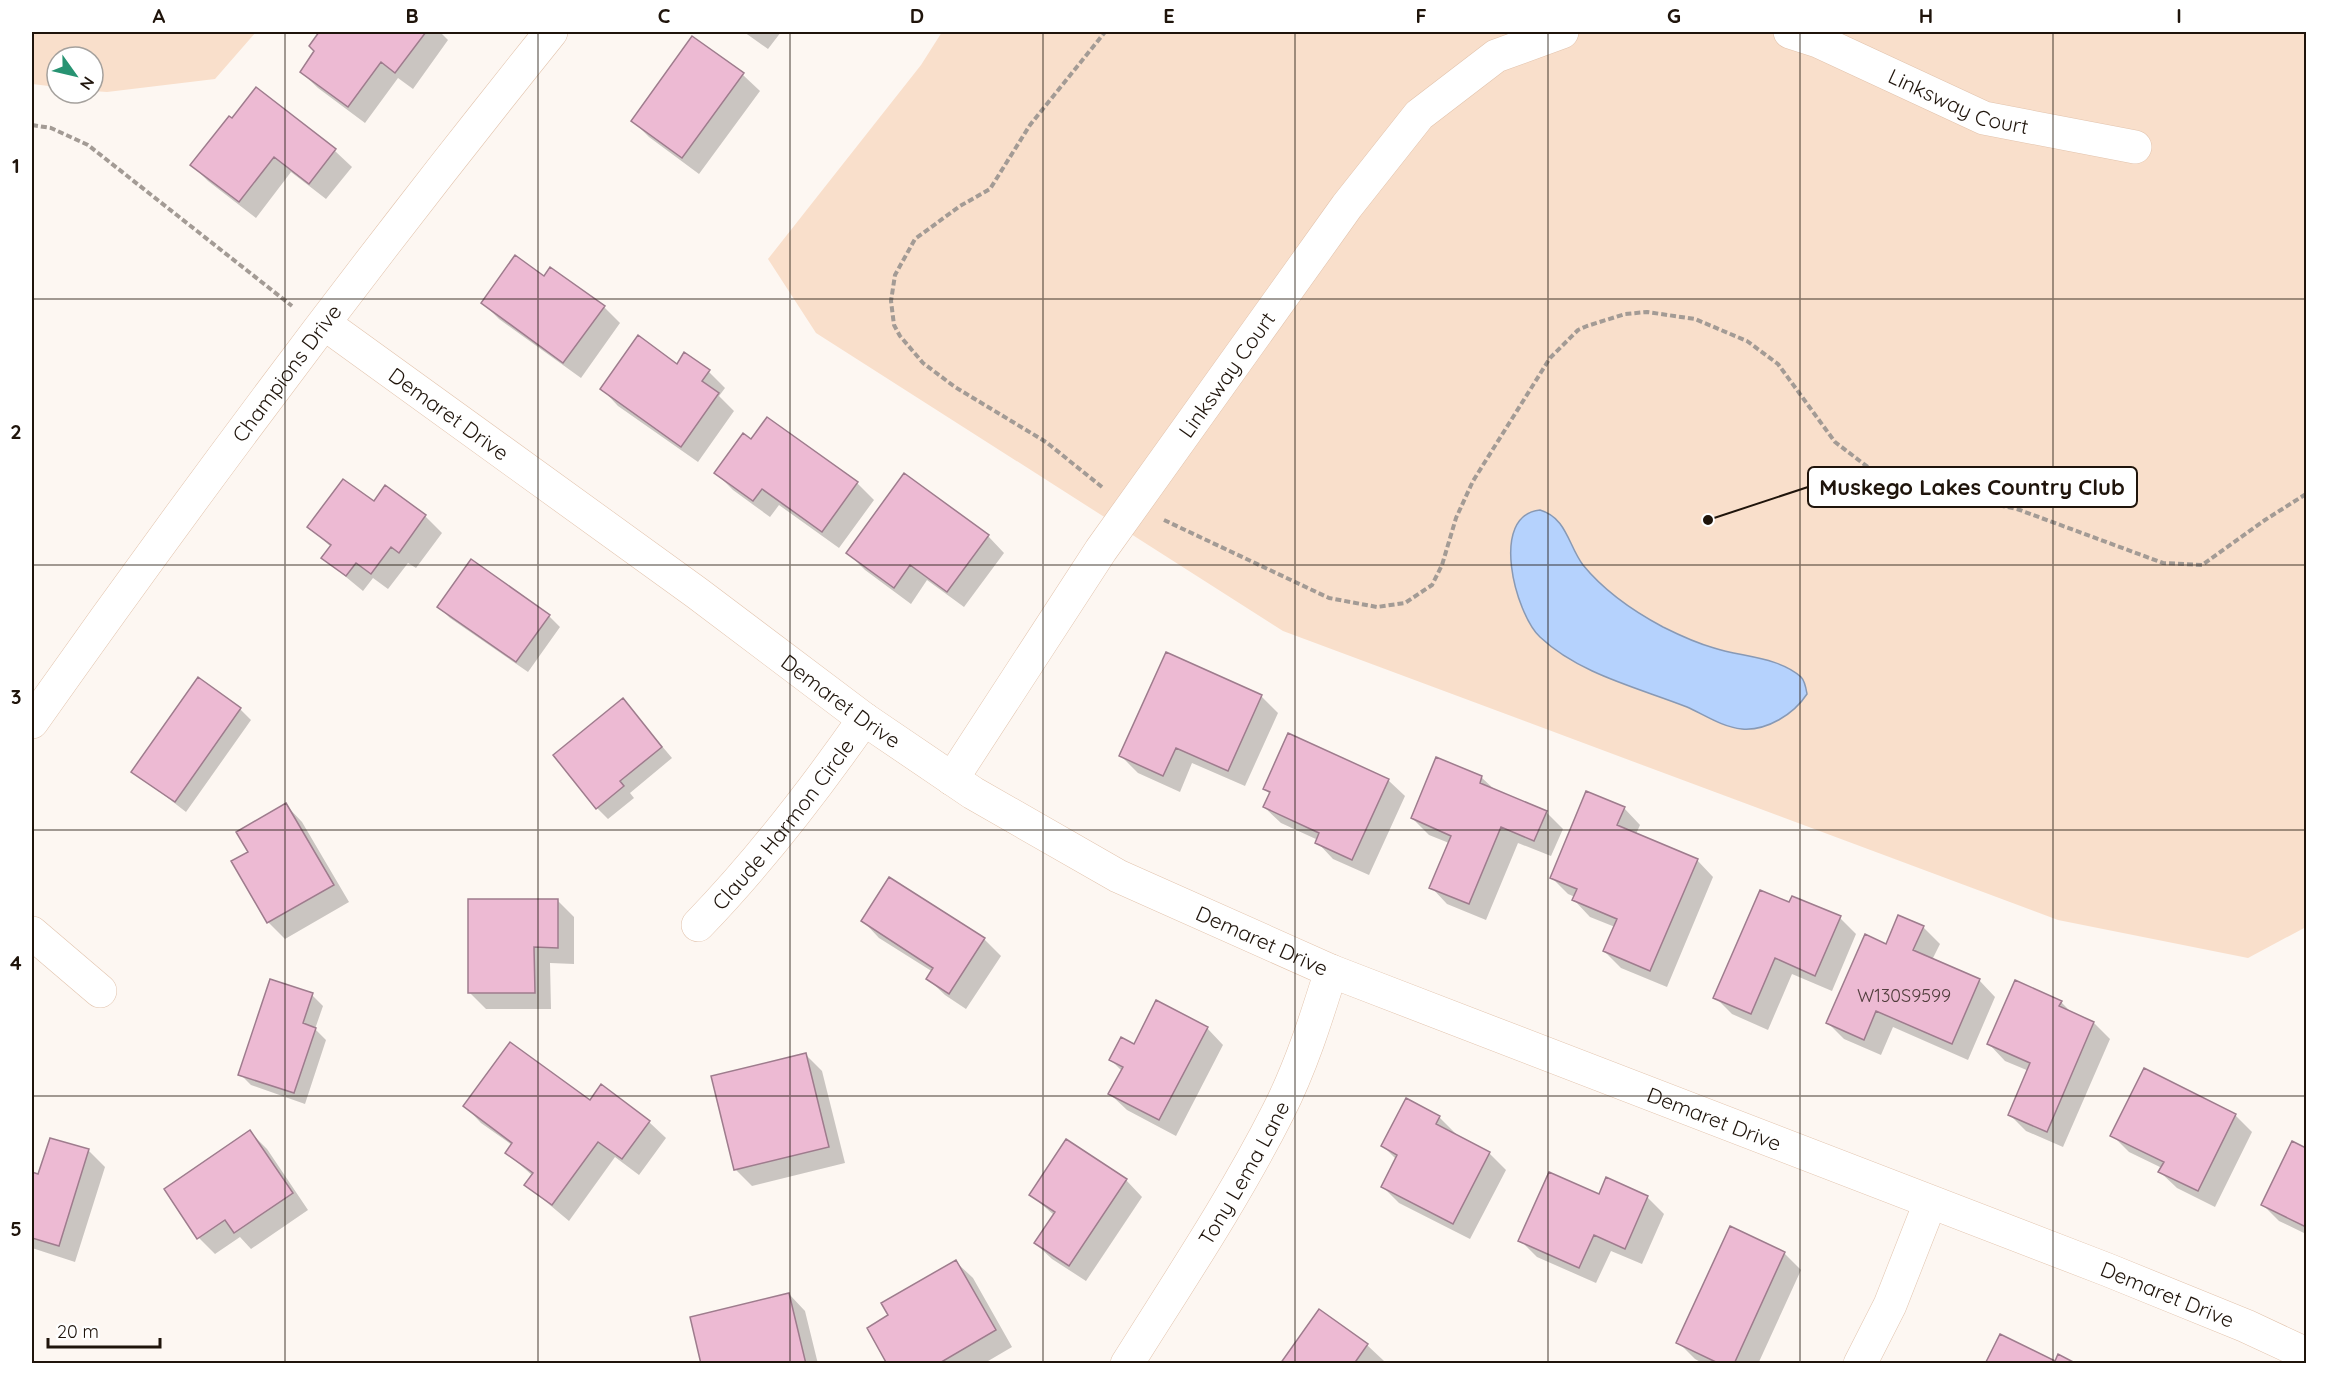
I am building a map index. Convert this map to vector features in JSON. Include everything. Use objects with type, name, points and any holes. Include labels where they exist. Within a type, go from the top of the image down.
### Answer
[{"type":"street","name":"Champions Drive","points":[[32,722],[160,540],[551,32]]},
{"type":"street","name":"Linksway Court","points":[[952,779],[1133,505],[1347,206],[1419,115],[1496,57],[1562,32]]},
{"type":"street","name":"Linksway Court","points":[[1790,32],[1818,41],[1984,118],[2135,147]]},
{"type":"street","name":"Demaret Drive","points":[[325,324],[697,593],[864,719],[952,779],[1042,834],[1118,876],[1331,971],[1811,1153],[1930,1203],[2119,1274],[2247,1326],[2307,1354]]},
{"type":"street","name":"Claude Harmon Circle","points":[[698,925],[746,875],[810,796],[864,719]]},
{"type":"street","points":[[32,933],[100,991]]},
{"type":"street","name":"Tony Lema Lane","points":[[1127,1364],[1257,1152],[1310,1040],[1331,971]]},
{"type":"street","points":[[1860,1364],[1890,1305],[1930,1203]]},
{"type":"path","points":[[1105,32],[1030,125],[990,189],[960,206],[915,239],[895,275],[891,312],[900,336],[932,371],[1046,442],[1090,478],[1133,505],[1329,598],[1377,607],[1405,603],[1432,585],[1443,565],[1456,518],[1473,481],[1550,358],[1578,330],[1625,314],[1647,312],[1695,319],[1748,341],[1778,364],[1834,442],[1877,474],[1918,489],[2017,509],[2163,563],[2202,565],[2265,520],[2307,494]]},
{"type":"path","points":[[32,125],[51,128],[88,145],[292,306],[325,324]]},
{"type":"shaded area","points":[[32,32],[256,32],[215,79],[105,92],[105,45],[45,45],[45,86],[32,84]]},
{"type":"shaded area","points":[[942,32],[2306,32],[2306,927],[2248,958],[2058,920],[1283,631],[816,333],[768,259],[921,65]]},
{"type":"water","points":[[1540,510],[1556,519],[1562,526],[1578,557],[1592,575],[1630,607],[1663,627],[1707,646],[1782,665],[1801,677],[1807,694],[1795,708],[1779,720],[1751,729],[1735,728],[1687,707],[1610,679],[1556,650],[1540,637],[1522,608],[1512,566],[1511,546],[1515,529],[1524,516]]},
{"type":"building","points":[[319,32],[426,32],[395,73],[381,62],[348,107],[300,72],[314,51],[309,46]]},
{"type":"building","points":[[692,36],[744,73],[682,158],[631,121]]},
{"type":"building","points":[[256,87],[336,149],[309,184],[274,157],[239,202],[190,165],[229,116],[232,118]]},
{"type":"building","points":[[515,255],[544,276],[550,267],[605,306],[563,363],[481,303]]},
{"type":"building","points":[[638,335],[677,364],[684,352],[710,370],[702,381],[719,393],[681,447],[600,389]]},
{"type":"building","points":[[767,417],[858,482],[822,532],[762,489],[753,501],[714,473],[743,433],[751,439]]},
{"type":"building","points":[[904,473],[989,535],[947,592],[910,565],[894,588],[846,553]]},
{"type":"building","points":[[343,479],[374,501],[385,485],[426,515],[399,553],[391,547],[371,574],[356,563],[346,576],[321,558],[331,545],[307,527]]},
{"type":"building","points":[[471,559],[550,615],[516,662],[437,607]]},
{"type":"building","points":[[1166,652],[1262,695],[1228,771],[1176,748],[1163,776],[1119,756]]},
{"type":"building","points":[[198,677],[241,708],[175,802],[131,772]]},
{"type":"building","points":[[623,698],[662,747],[620,781],[624,786],[596,809],[553,755]]},
{"type":"building","points":[[1288,733],[1389,779],[1352,860],[1315,843],[1319,833],[1263,807],[1270,792],[1263,789]]},
{"type":"building","points":[[1436,757],[1482,776],[1480,783],[1547,811],[1534,841],[1501,827],[1469,904],[1429,888],[1451,836],[1411,818]]},
{"type":"building","points":[[1586,791],[1625,807],[1617,825],[1698,859],[1650,971],[1603,951],[1617,919],[1572,900],[1577,889],[1550,878]]},
{"type":"building","points":[[286,803],[334,885],[267,923],[231,861],[248,852],[236,832]]},
{"type":"building","points":[[889,877],[985,938],[949,994],[926,979],[933,968],[861,921]]},
{"type":"building","points":[[1760,890],[1789,902],[1792,896],[1841,916],[1815,976],[1775,958],[1751,1014],[1713,998]]},
{"type":"building","points":[[468,899],[558,899],[558,948],[534,947],[535,993],[468,993]]},
{"type":"building","points":[[1898,915],[1924,926],[1913,950],[1980,979],[1952,1044],[1876,1011],[1864,1040],[1826,1023],[1865,934],[1886,944]]},
{"type":"building","points":[[270,979],[313,993],[303,1023],[316,1028],[294,1093],[238,1075]]},
{"type":"building","points":[[2015,980],[2062,1001],[2059,1006],[2094,1022],[2047,1132],[2008,1115],[2030,1063],[1987,1044]]},
{"type":"building","points":[[1156,1000],[1208,1027],[1159,1120],[1108,1094],[1123,1067],[1109,1060],[1121,1037],[1134,1044]]},
{"type":"building","points":[[510,1042],[590,1100],[601,1084],[650,1121],[622,1159],[598,1142],[552,1205],[524,1185],[533,1173],[505,1153],[512,1143],[463,1106]]},
{"type":"building","points":[[806,1053],[829,1147],[734,1170],[711,1076]]},
{"type":"building","points":[[2144,1068],[2236,1114],[2198,1191],[2158,1172],[2164,1162],[2110,1136]]},
{"type":"building","points":[[1406,1098],[1440,1116],[1436,1124],[1490,1152],[1453,1224],[1381,1187],[1397,1155],[1381,1146]]},
{"type":"building","points":[[250,1130],[293,1193],[234,1233],[225,1220],[197,1239],[164,1189]]},
{"type":"building","points":[[50,1138],[89,1149],[59,1246],[32,1238],[32,1172],[38,1174]]},
{"type":"building","points":[[1066,1139],[1127,1179],[1069,1266],[1034,1243],[1055,1212],[1029,1195]]},
{"type":"building","points":[[2292,1141],[2306,1148],[2306,1227],[2261,1205]]},
{"type":"building","points":[[1549,1172],[1599,1194],[1606,1177],[1648,1196],[1625,1249],[1594,1235],[1579,1268],[1518,1241]]},
{"type":"building","points":[[1730,1226],[1785,1252],[1734,1364],[1720,1364],[1676,1343]]},
{"type":"building","points":[[956,1260],[996,1330],[938,1364],[887,1364],[867,1328],[888,1315],[881,1303]]},
{"type":"building","points":[[789,1293],[806,1364],[701,1364],[690,1317]]},
{"type":"building","points":[[1319,1309],[1368,1344],[1356,1361],[1359,1364],[1280,1364]]},
{"type":"building","points":[[2000,1334],[2055,1361],[2058,1354],[2077,1364],[1985,1364]]},
{"type":"place","name":"Muskego Lakes Country Club","points":[[1708,520]]}]
